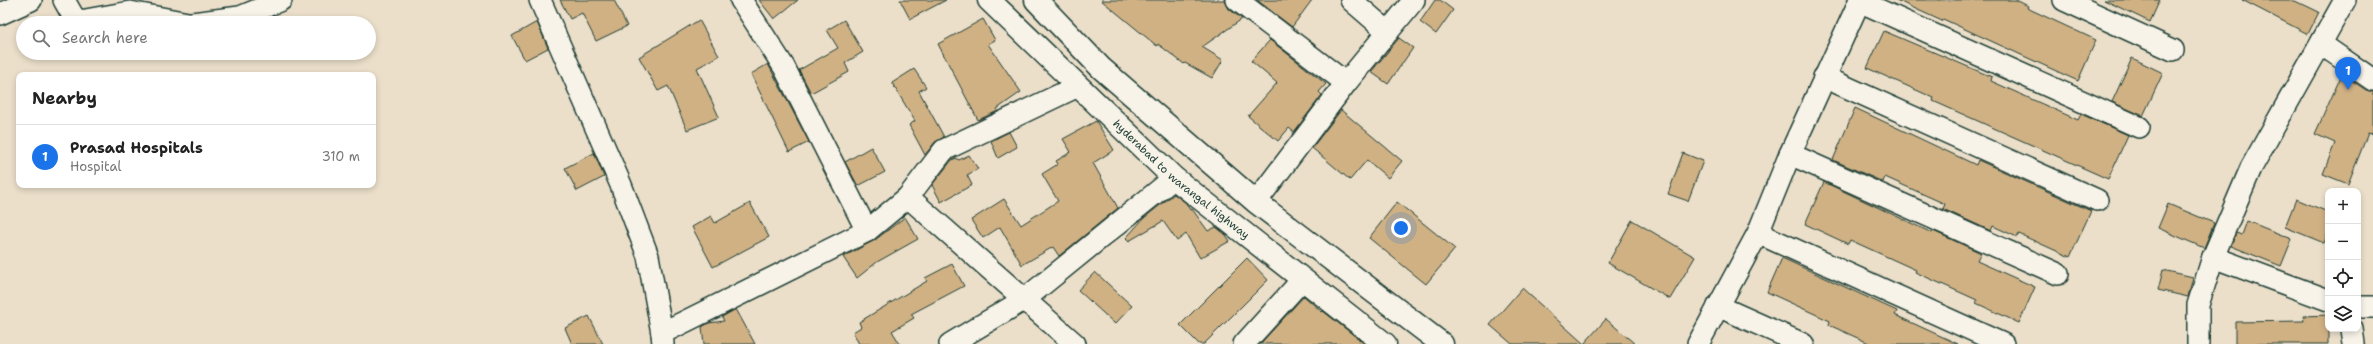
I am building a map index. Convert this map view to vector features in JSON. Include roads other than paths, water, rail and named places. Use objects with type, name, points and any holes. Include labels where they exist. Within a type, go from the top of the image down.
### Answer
[{"type":"main road","name":"hyderabad to warangal highway","points":[[989,0],[1174,178],[1302,280],[1386,344]]},
{"type":"main road","points":[[1036,0],[1101,68],[1256,202],[1442,344]]},
{"type":"street","points":[[0,14],[32,0]]},
{"type":"street","points":[[64,0],[73,16]]},
{"type":"street","points":[[242,16],[281,0]]},
{"type":"street","points":[[540,0],[621,185],[645,249],[663,339],[866,231],[908,197],[944,150],[1078,86]]},
{"type":"street","points":[[741,0],[784,67],[866,231]]},
{"type":"street","points":[[1236,0],[1346,83]]},
{"type":"street","points":[[1351,0],[1388,32]]},
{"type":"street","points":[[1256,202],[1346,83],[1414,0]]},
{"type":"street","points":[[1698,344],[1758,233],[1790,154],[1859,0],[2139,127]]},
{"type":"street","points":[[2064,0],[2172,50]]},
{"type":"street","points":[[2198,344],[2198,305],[2213,257],[2251,168],[2345,0]]},
{"type":"street","points":[[96,16],[128,6],[163,16]]},
{"type":"street","points":[[2321,44],[2373,80]]},
{"type":"street","points":[[1824,77],[2096,200]]},
{"type":"street","points":[[1790,154],[2058,274]]},
{"type":"street","points":[[950,344],[1025,299],[1174,178]]},
{"type":"street","points":[[908,197],[1075,344]]},
{"type":"street","points":[[1758,233],[2003,344]]},
{"type":"street","points":[[2213,257],[2325,299]]},
{"type":"street","points":[[1244,344],[1302,280]]},
{"type":"street","points":[[1718,306],[1803,344]]},
{"type":"street","points":[[2361,307],[2373,307]]},
{"type":"street","points":[[2352,332],[2354,344]]},
{"type":"place","name":"Prasad Hospitals","points":[[2348,90]]}]
